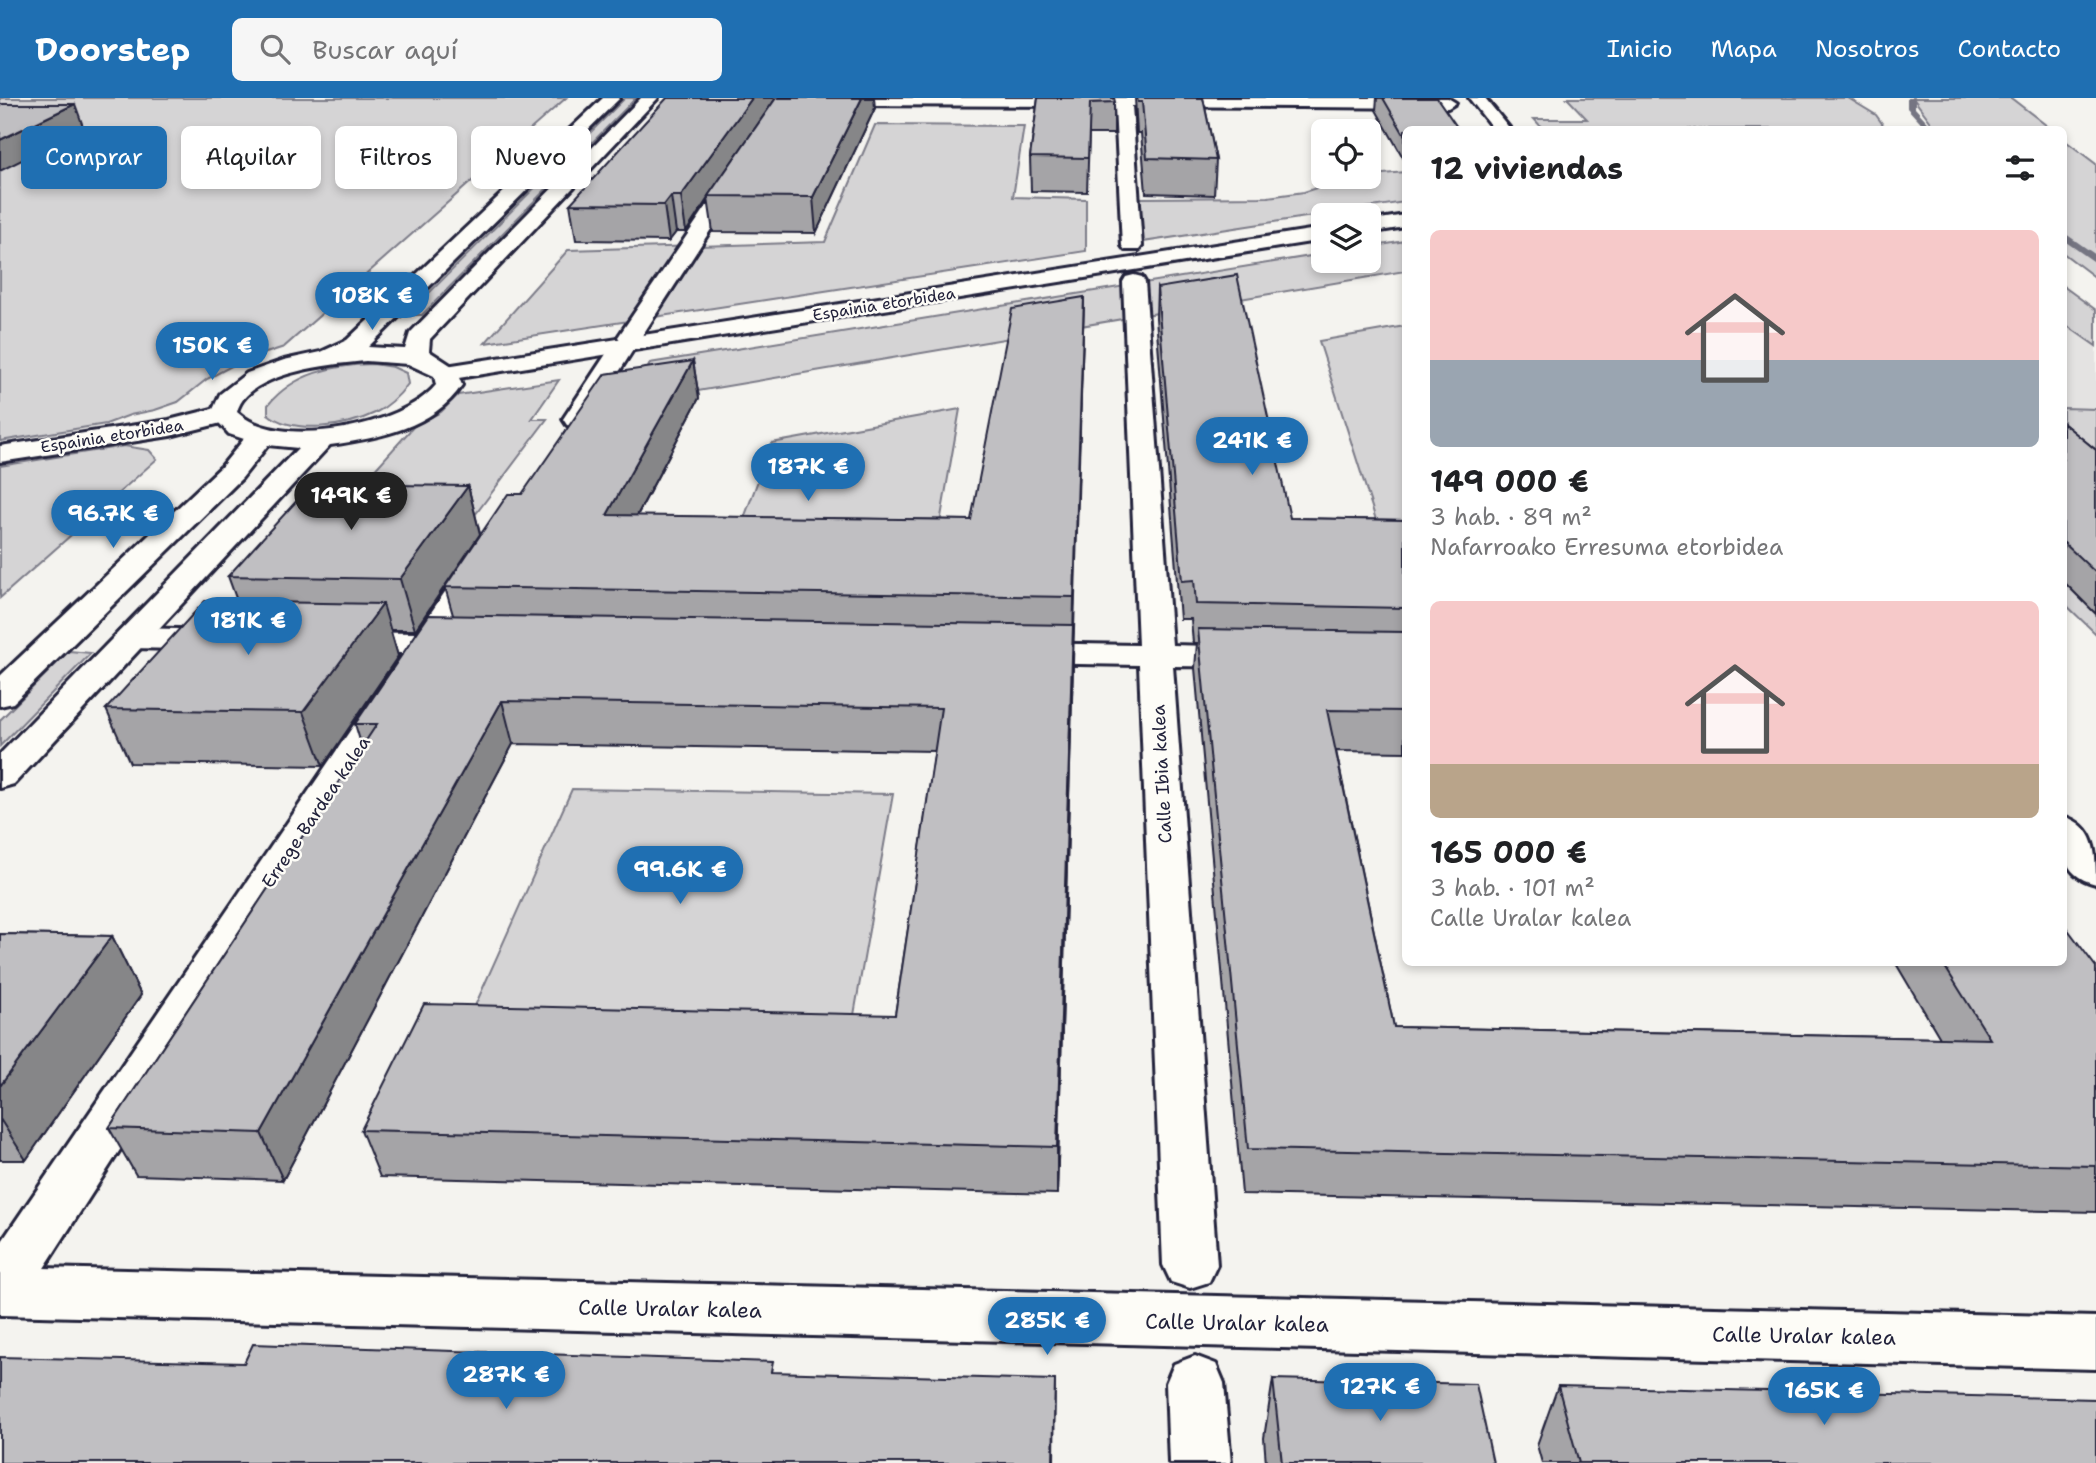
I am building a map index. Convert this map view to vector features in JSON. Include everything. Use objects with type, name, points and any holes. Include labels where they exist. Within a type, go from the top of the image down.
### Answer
[{"type":"street","points":[[612,98],[366,336],[355,345],[315,361],[272,372],[245,385],[228,400],[224,414],[229,423],[242,431],[261,436],[321,438],[370,430],[422,412],[440,398],[449,385],[436,367],[417,353],[418,338],[650,98]]},
{"type":"street","points":[[1477,98],[1500,126]]},
{"type":"street","points":[[557,448],[787,99],[1448,103]]},
{"type":"street","name":"Calle Ibia kalea","points":[[1123,100],[1190,1265]]},
{"type":"street","points":[[1381,225],[1402,221]]},
{"type":"street","name":"Espainia etorbidea","points":[[315,361],[388,354],[436,367],[1311,236]]},
{"type":"street","name":"Espainia etorbidea","points":[[0,454],[170,428],[224,414]]},
{"type":"street","points":[[0,695],[232,472],[261,436]]},
{"type":"street","points":[[0,776],[321,438]]},
{"type":"street","name":"Errege Bardea kalea","points":[[5,1282],[496,540]]},
{"type":"street","points":[[132,638],[255,640]]},
{"type":"street","points":[[308,641],[497,645]]},
{"type":"street","points":[[987,653],[1275,657]]},
{"type":"street","points":[[2067,835],[2096,871]]},
{"type":"street","name":"Calle Uralar kalea","points":[[5,1282],[2096,1343]]},
{"type":"street","points":[[1195,1383],[1200,1463]]},
{"type":"shaded area","points":[[0,98],[566,98],[534,126],[471,126],[471,182],[284,347],[239,362],[207,379],[178,402],[155,410],[106,424],[0,441]]},
{"type":"shaded area","points":[[625,98],[636,98],[591,144],[591,132]]},
{"type":"shaded area","points":[[1567,98],[1848,98],[1876,115],[1884,126],[1540,126],[1534,119],[1587,119]]},
{"type":"shaded area","points":[[1913,98],[2011,98],[2047,126],[1934,126]]},
{"type":"shaded area","points":[[875,125],[1024,126],[1013,197],[1086,199],[1086,251],[485,343],[568,250],[825,242]]},
{"type":"shaded area","points":[[2067,142],[2096,164],[2096,278],[2067,256]]},
{"type":"shaded area","points":[[1402,172],[1402,202],[1381,206],[1381,203],[1311,203],[1311,216],[1143,242],[1140,198],[1268,197],[1313,189],[1381,189],[1381,174]]},
{"type":"shaded area","points":[[534,189],[546,189],[422,315],[407,315]]},
{"type":"shaded area","points":[[1402,242],[1402,272],[633,402],[650,363],[1311,256],[1311,273],[1381,273],[1381,245]]},
{"type":"shaded area","points":[[2067,289],[2096,310],[2096,346],[2067,326]]},
{"type":"shaded area","points":[[2067,326],[2096,346],[2096,614],[2067,585]]},
{"type":"shaded area","points":[[1402,327],[1402,545],[1384,545],[1319,341]]},
{"type":"shaded area","points":[[373,364],[393,367],[406,373],[408,384],[401,393],[375,413],[350,422],[320,427],[291,425],[268,414],[268,405],[278,394],[302,378],[343,366]]},
{"type":"shaded area","points":[[559,380],[532,419],[547,419],[475,515],[336,513],[414,426],[441,412],[458,395]]},
{"type":"shaded area","points":[[2067,408],[2096,409],[2096,458],[2067,434]]},
{"type":"shaded area","points":[[960,409],[937,540],[737,537],[772,443]]},
{"type":"shaded area","points":[[124,446],[149,450],[157,459],[0,598],[0,466]]},
{"type":"shaded area","points":[[2067,585],[2096,614],[2096,634],[2067,606]]},
{"type":"shaded area","points":[[69,651],[91,653],[0,746],[0,720]]},
{"type":"shaded area","points":[[572,789],[893,794],[854,1015],[474,1008]]},
{"type":"building","points":[[667,98],[752,98],[681,196],[671,196],[664,205],[570,204],[584,189],[591,189],[591,181]]},
{"type":"building","points":[[776,98],[862,98],[813,197],[708,196]]},
{"type":"building","points":[[1038,98],[1114,98],[1115,102],[1090,103],[1088,158],[1030,157]]},
{"type":"building","points":[[1137,98],[1203,98],[1216,160],[1147,158],[1142,102],[1138,102]]},
{"type":"building","points":[[1383,98],[1437,98],[1456,126],[1402,126],[1402,131]]},
{"type":"building","points":[[0,104],[75,104],[29,126],[21,126],[21,130],[0,140]]},
{"type":"building","points":[[1237,275],[1290,518],[1402,520],[1402,608],[1196,604],[1194,580],[1182,581],[1157,288]]},
{"type":"building","points":[[1084,297],[1074,597],[445,587],[508,494],[522,494],[605,374],[693,361],[607,515],[971,520],[1012,309]]},
{"type":"building","points":[[2067,426],[2096,450],[2096,573],[2067,546]]},
{"type":"building","points":[[312,484],[468,486],[400,579],[228,576]]},
{"type":"building","points":[[205,601],[383,604],[303,712],[106,709]]},
{"type":"building","points":[[429,615],[1073,625],[1057,1147],[361,1130],[424,1004],[895,1015],[941,708],[502,701],[261,1133],[109,1128],[377,724],[355,724]]},
{"type":"building","points":[[1198,629],[1402,632],[1402,711],[1327,710],[1394,1027],[1990,1039],[1944,966],[2067,966],[2067,928],[2096,967],[2096,1166],[1248,1149]]},
{"type":"building","points":[[0,934],[112,936],[0,1086]]},
{"type":"building","points":[[253,1344],[773,1362],[771,1372],[1055,1380],[1053,1463],[0,1463],[0,1357],[244,1363]]},
{"type":"building","points":[[1273,1379],[1476,1384],[1493,1463],[1282,1463]]},
{"type":"building","points":[[1558,1386],[2096,1399],[2096,1463],[1579,1463]]},
{"type":"waterway","points":[[1911,98],[1911,108],[1928,126]]},
{"type":"waterway","points":[[2067,238],[2096,260]]}]
